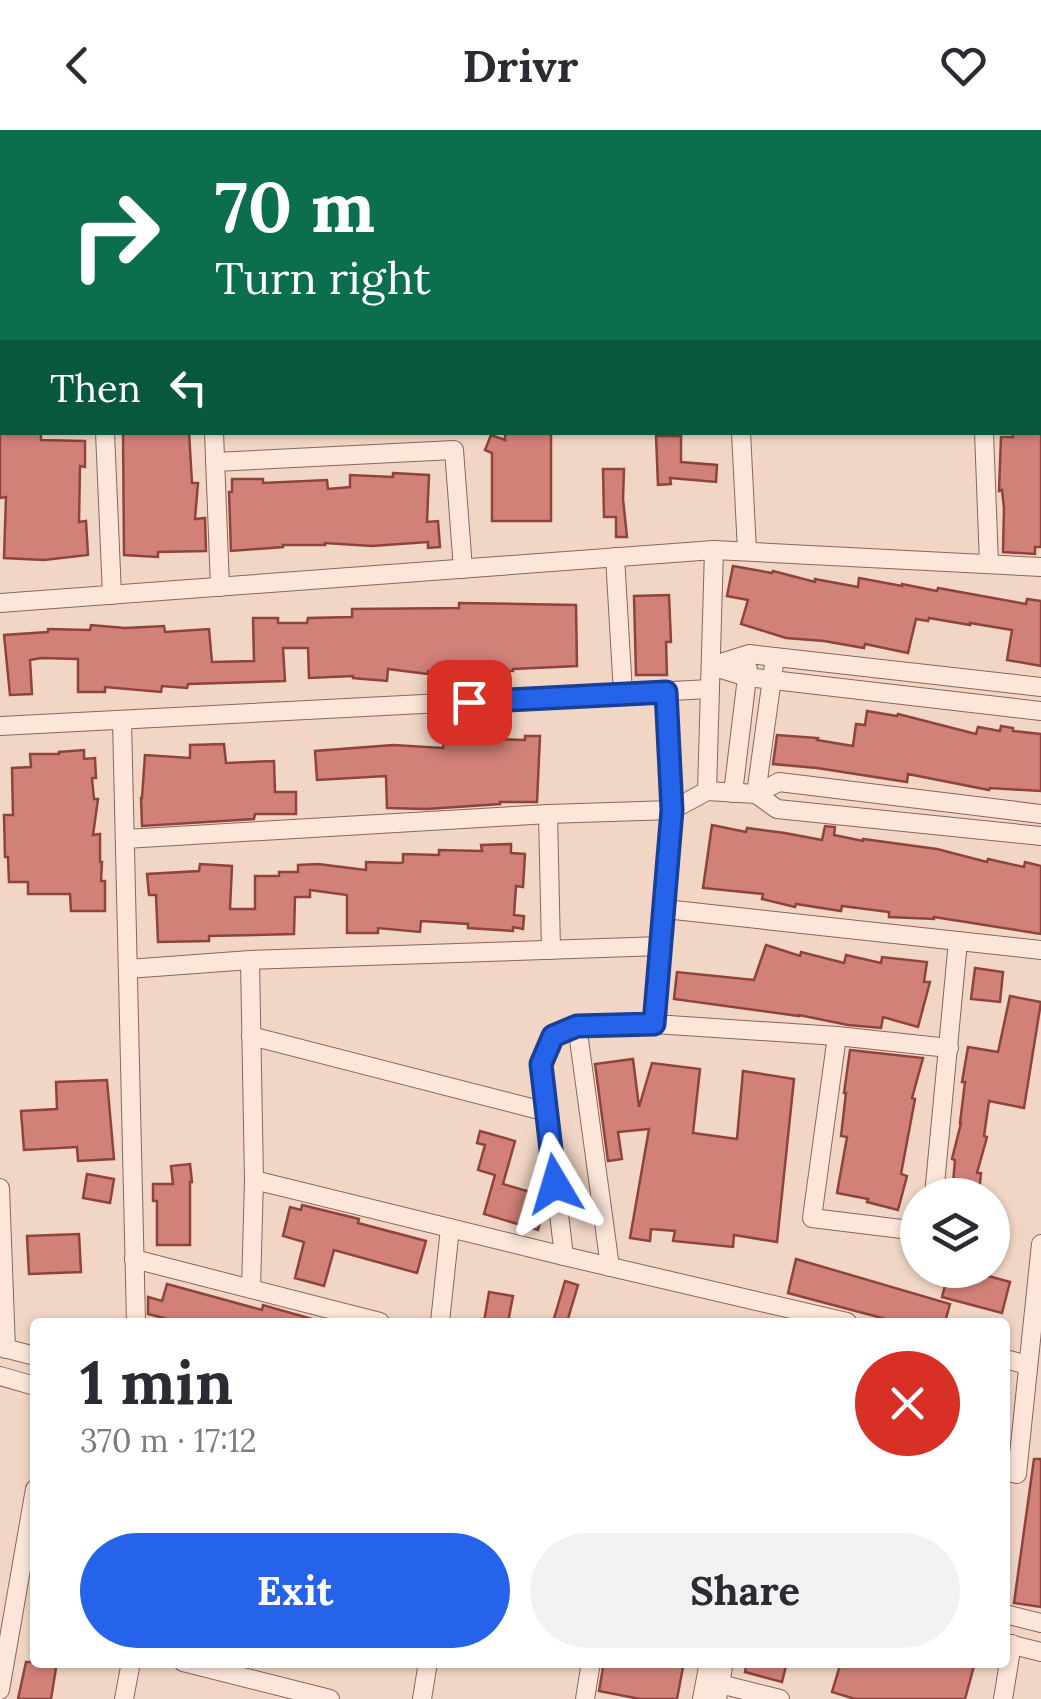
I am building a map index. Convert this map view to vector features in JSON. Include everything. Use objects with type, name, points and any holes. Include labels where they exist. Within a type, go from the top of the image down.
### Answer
[{"type":"street","points":[[105,435],[112,595]]},
{"type":"street","points":[[214,435],[220,587]]},
{"type":"street","points":[[740,435],[747,551]]},
{"type":"street","points":[[984,435],[989,564]]},
{"type":"street","points":[[215,462],[454,441],[463,569]]},
{"type":"street","points":[[0,603],[714,550],[1041,567]]},
{"type":"street","points":[[707,792],[714,550]]},
{"type":"street","points":[[615,558],[623,694]]},
{"type":"street","points":[[711,666],[750,654],[1041,687]]},
{"type":"street","points":[[734,793],[750,654]]},
{"type":"street","points":[[756,794],[775,657]]},
{"type":"street","points":[[711,666],[747,677],[1041,710]]},
{"type":"street","points":[[0,726],[710,689]]},
{"type":"street","points":[[654,1024],[672,810],[666,692]]},
{"type":"street","points":[[122,720],[136,1318]]},
{"type":"street","points":[[125,839],[672,810],[707,792],[756,794],[779,782],[1041,814]]},
{"type":"street","points":[[756,794],[776,809],[1041,836]]},
{"type":"street","points":[[548,814],[551,950]]},
{"type":"street","points":[[665,909],[1041,950]]},
{"type":"street","points":[[936,1178],[958,941]]},
{"type":"street","points":[[128,969],[250,960],[662,946]]},
{"type":"street","points":[[250,960],[252,1290]]},
{"type":"street","points":[[564,1256],[541,1064],[553,1036],[577,1026],[654,1024],[949,1048]]},
{"type":"street","points":[[577,1026],[610,1268]]},
{"type":"street","points":[[251,1036],[547,1112]]},
{"type":"street","points":[[838,1036],[812,1218],[900,1230]]},
{"type":"street","points":[[254,1180],[803,1318]]},
{"type":"street","points":[[0,1188],[3,1348],[30,1355]]},
{"type":"street","points":[[440,1318],[450,1228]]},
{"type":"street","points":[[1010,1472],[1017,1474],[1041,1244]]},
{"type":"street","points":[[134,1259],[364,1318]]},
{"type":"street","points":[[1010,1361],[1028,1365]]},
{"type":"street","points":[[0,1376],[30,1385]]},
{"type":"street","points":[[0,1690],[30,1521]]},
{"type":"street","points":[[1010,1615],[1041,1624]]},
{"type":"street","points":[[1010,1644],[1041,1652]]},
{"type":"street","points":[[124,1699],[129,1668]]},
{"type":"street","points":[[207,1668],[330,1699]]},
{"type":"street","points":[[422,1699],[427,1668]]},
{"type":"street","points":[[585,1699],[591,1668]]},
{"type":"street","points":[[702,1699],[707,1668]]},
{"type":"street","points":[[1003,1699],[1006,1668]]},
{"type":"street","points":[[719,1692],[780,1699]]},
{"type":"building","points":[[0,435],[85,441],[85,467],[80,466],[79,522],[86,521],[88,555],[44,560],[4,558],[6,497],[0,498]]},
{"type":"building","points":[[123,435],[189,435],[192,483],[198,483],[195,519],[205,518],[206,551],[158,552],[158,557],[124,555]]},
{"type":"building","points":[[491,435],[505,440],[505,435],[551,435],[551,521],[492,521],[492,453],[485,450]]},
{"type":"building","points":[[1041,435],[1041,547],[1035,547],[1035,554],[1003,552],[1001,437]]},
{"type":"building","points":[[656,436],[681,436],[681,462],[717,465],[716,482],[670,478],[671,484],[658,485]]},
{"type":"building","points":[[603,469],[624,469],[627,537],[616,537],[616,517],[604,517]]},
{"type":"building","points":[[393,473],[429,475],[427,522],[438,521],[440,547],[428,548],[428,542],[372,546],[325,543],[231,551],[232,479],[263,479],[263,483],[327,480],[328,489],[350,487],[350,475],[393,477]]},
{"type":"building","points":[[733,566],[858,587],[859,578],[1026,604],[1027,599],[1041,601],[1041,666],[1007,660],[1012,630],[970,623],[916,619],[908,653],[865,644],[864,648],[786,638],[741,624],[748,600],[727,596]]},
{"type":"building","points":[[669,595],[671,642],[666,642],[667,675],[636,675],[634,596]]},
{"type":"building","points":[[459,603],[576,605],[577,666],[428,674],[388,669],[387,681],[353,676],[309,678],[308,648],[283,648],[285,681],[188,684],[187,688],[162,686],[161,692],[105,687],[105,692],[78,692],[78,659],[41,658],[30,660],[32,694],[10,695],[4,635],[48,629],[90,630],[91,625],[164,626],[165,632],[209,629],[212,662],[254,661],[253,618],[307,623],[308,618],[352,617],[352,609],[459,608]]},
{"type":"building","points":[[867,711],[898,714],[976,734],[978,727],[1000,731],[1001,726],[1041,734],[1041,791],[989,790],[908,774],[907,782],[773,764],[777,735],[853,746],[856,724],[865,725]]},
{"type":"building","points":[[525,736],[540,736],[537,802],[387,808],[386,776],[317,780],[315,751],[393,745],[443,748],[444,741],[487,744],[487,739],[525,740]]},
{"type":"building","points":[[224,744],[226,763],[274,761],[275,792],[296,792],[296,814],[255,814],[254,819],[142,826],[145,755],[190,758],[190,745]]},
{"type":"building","points":[[84,750],[84,759],[95,758],[96,778],[92,778],[94,799],[98,799],[93,835],[100,834],[105,911],[71,911],[70,894],[28,894],[28,882],[9,882],[5,857],[4,815],[13,815],[12,768],[31,767],[30,754]]},
{"type":"building","points":[[712,825],[822,840],[825,826],[835,827],[834,835],[863,841],[937,849],[987,862],[988,859],[1024,867],[1025,862],[1041,866],[1041,934],[934,917],[889,917],[889,912],[842,906],[841,911],[796,904],[795,907],[762,899],[763,894],[703,888]]},
{"type":"building","points":[[511,844],[511,853],[525,854],[523,887],[516,886],[514,915],[524,916],[523,929],[468,928],[468,924],[421,921],[420,932],[378,928],[378,933],[347,933],[347,895],[310,890],[310,897],[295,897],[294,934],[158,942],[156,895],[149,895],[147,874],[199,871],[200,864],[232,866],[230,909],[255,909],[255,876],[298,872],[298,865],[366,870],[366,862],[401,863],[403,854],[439,855],[439,850],[482,851],[481,845]]},
{"type":"building","points":[[766,945],[800,956],[801,952],[844,963],[846,955],[881,963],[882,957],[927,962],[924,982],[930,982],[918,1027],[883,1017],[881,1028],[848,1025],[674,999],[677,972],[754,980]]},
{"type":"building","points":[[975,968],[1003,972],[1000,1002],[971,999]]},
{"type":"building","points":[[1010,996],[1041,1002],[1024,1108],[989,1101],[984,1136],[987,1137],[977,1173],[981,1173],[981,1178],[953,1178],[952,1159],[961,1123],[968,1047],[998,1052]]},
{"type":"building","points":[[850,1050],[923,1058],[912,1098],[915,1099],[901,1174],[907,1176],[900,1178],[898,1210],[837,1193],[847,1137],[841,1136]]},
{"type":"building","points":[[633,1059],[639,1107],[652,1063],[700,1069],[693,1133],[737,1139],[743,1071],[794,1079],[777,1242],[734,1235],[733,1247],[673,1241],[675,1231],[651,1229],[650,1241],[630,1238],[649,1129],[618,1132],[622,1159],[608,1161],[595,1064]]},
{"type":"building","points":[[107,1080],[114,1159],[78,1161],[77,1147],[24,1150],[21,1111],[57,1109],[56,1082]]},
{"type":"building","points":[[480,1131],[515,1141],[503,1184],[544,1196],[538,1230],[484,1214],[495,1175],[478,1170],[485,1145],[477,1143]]},
{"type":"building","points":[[190,1164],[190,1245],[157,1245],[153,1184],[173,1184],[171,1166]]},
{"type":"building","points":[[87,1174],[114,1179],[110,1203],[83,1198]]},
{"type":"building","points":[[302,1205],[426,1241],[417,1273],[334,1250],[324,1286],[295,1278],[304,1242],[283,1236],[290,1207],[301,1210]]},
{"type":"building","points":[[79,1234],[81,1272],[29,1274],[27,1236]]},
{"type":"building","points":[[796,1259],[950,1304],[946,1318],[882,1318],[788,1293]]},
{"type":"building","points":[[565,1281],[578,1285],[568,1318],[554,1318]]},
{"type":"building","points":[[167,1284],[262,1310],[263,1305],[308,1318],[164,1318],[148,1314],[148,1297],[162,1301]]},
{"type":"building","points":[[944,1288],[1008,1288],[1002,1313],[942,1297]]},
{"type":"building","points":[[489,1292],[513,1296],[509,1318],[485,1318]]},
{"type":"building","points":[[1034,1459],[1041,1459],[1041,1607],[1014,1603]]},
{"type":"building","points":[[26,1662],[30,1662],[30,1668],[56,1668],[51,1699],[18,1699]]},
{"type":"building","points":[[603,1668],[683,1668],[677,1699],[640,1699],[599,1691]]},
{"type":"building","points":[[746,1668],[786,1668],[782,1682],[745,1672]]},
{"type":"building","points":[[839,1668],[973,1668],[965,1699],[855,1699],[832,1692]]},
{"type":"route","points":[[469,702],[666,692],[672,810],[654,1024],[577,1026],[553,1036],[541,1064],[555,1184]]}]
